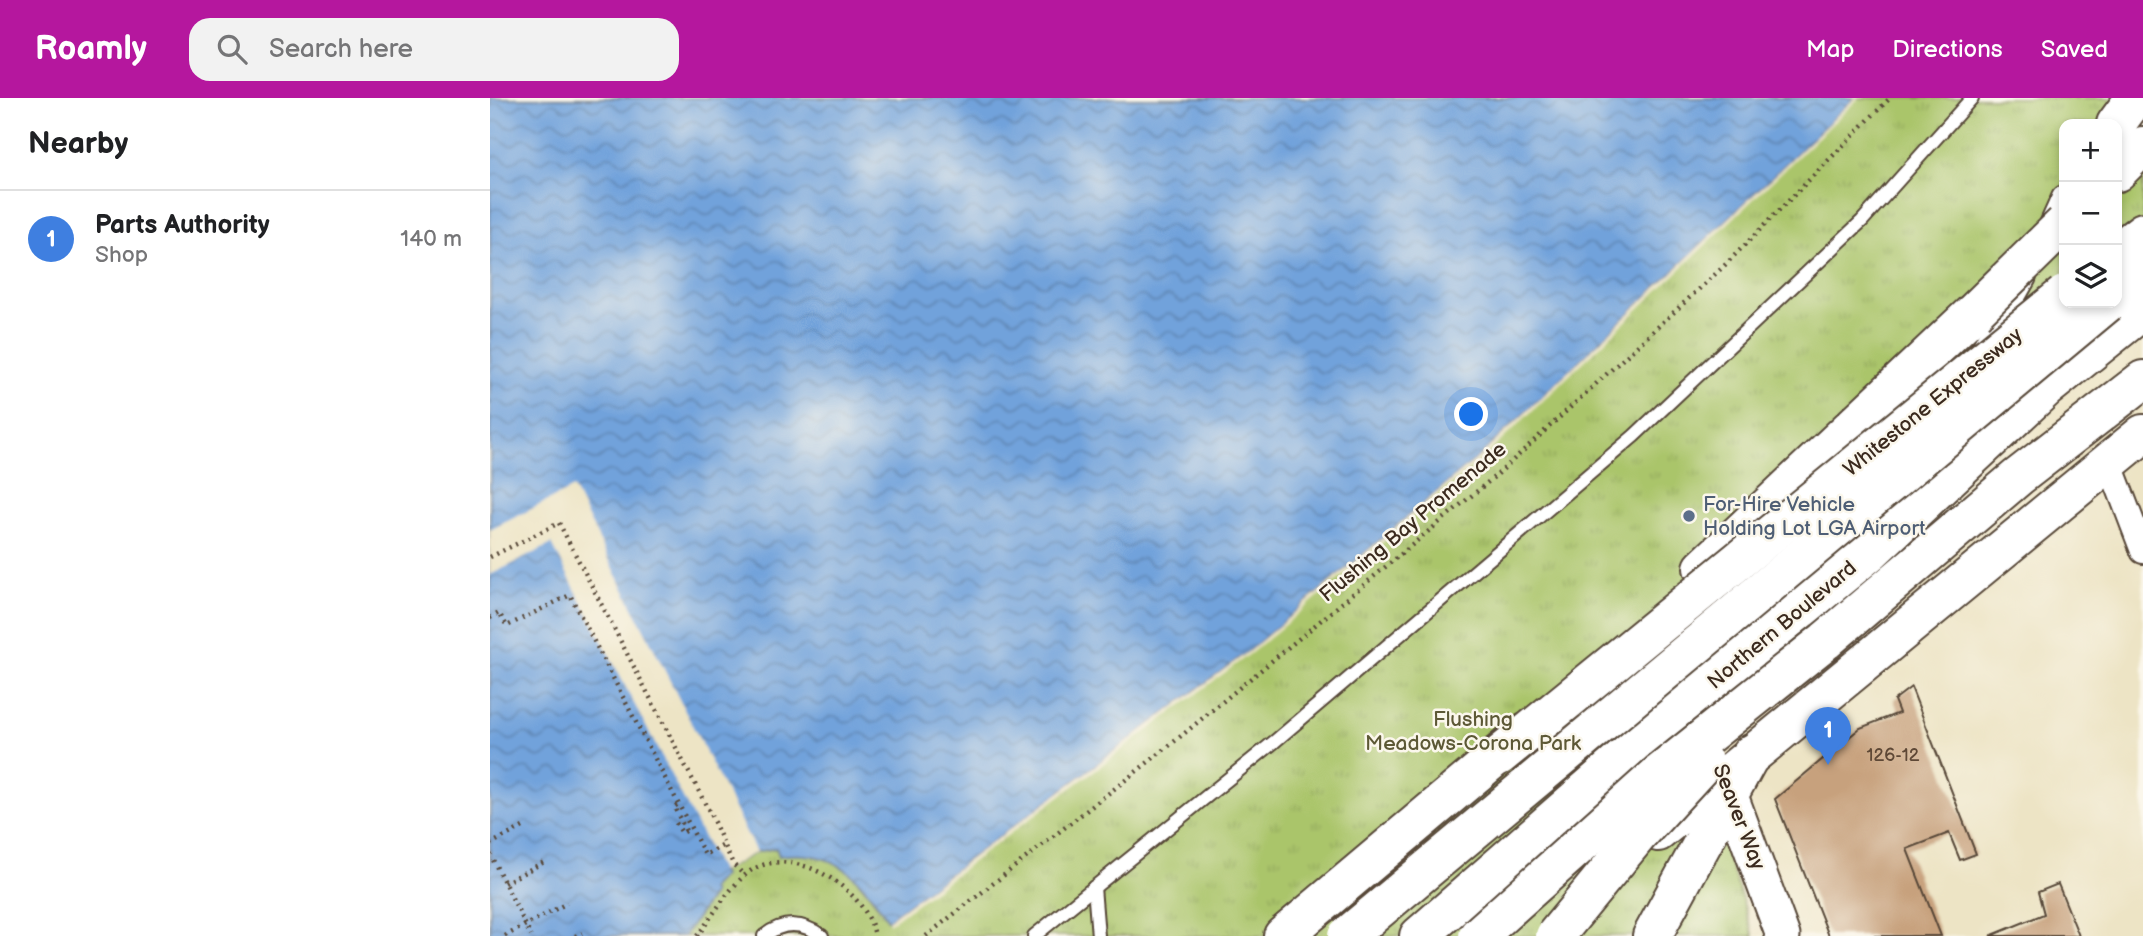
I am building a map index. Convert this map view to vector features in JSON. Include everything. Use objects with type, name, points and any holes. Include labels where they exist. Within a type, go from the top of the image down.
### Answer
[{"type":"main road","points":[[2120,119],[2135,98]]},
{"type":"main road","points":[[2122,167],[2143,146]]},
{"type":"main road","points":[[1499,756],[1778,500],[2059,216]]},
{"type":"main road","points":[[2122,248],[2143,232]]},
{"type":"main road","points":[[2122,291],[2143,273]]},
{"type":"main road","name":"Whitestone Expressway","points":[[1283,936],[2059,299]]},
{"type":"main road","points":[[1347,936],[2101,308]]},
{"type":"main road","name":"Northern Boulevard","points":[[1419,936],[1683,706],[1902,525],[2045,389],[2143,310]]},
{"type":"main road","points":[[1478,936],[1660,773],[1825,641],[2001,491],[2143,380]]},
{"type":"main road","points":[[1535,936],[1735,774],[2143,434]]},
{"type":"main road","points":[[1555,936],[1679,790],[1825,641]]},
{"type":"main road","name":"Seaver Way","points":[[1683,706],[1702,722],[1735,774],[1783,936]]},
{"type":"main road","points":[[1652,936],[1735,774]]},
{"type":"street","points":[[2100,119],[2111,98]]},
{"type":"street","points":[[1781,625],[1864,533],[1898,486],[1983,351],[2059,218]]},
{"type":"street","points":[[2109,462],[2143,551]]},
{"type":"lane","points":[[1034,936],[1283,734],[1634,436],[1862,221],[1972,98]]},
{"type":"lane","points":[[1094,887],[1098,936]]},
{"type":"lane","points":[[764,936],[777,928],[796,925],[822,936]]},
{"type":"path","name":"Flushing Bay Promenade","points":[[926,936],[1169,746],[1499,474],[1723,267],[1890,98]]},
{"type":"path","points":[[490,557],[559,523],[733,864],[744,875]]},
{"type":"path","points":[[490,618],[499,613],[507,626],[570,595],[705,855],[724,845]]},
{"type":"path","points":[[676,823],[682,833],[686,831],[674,807],[677,805]]},
{"type":"path","points":[[490,844],[527,824]]},
{"type":"path","points":[[490,854],[531,936]]},
{"type":"path","points":[[504,883],[546,861]]},
{"type":"path","points":[[697,936],[744,875],[764,865],[798,864],[830,875],[861,903],[875,936]]},
{"type":"path","points":[[505,936],[567,903]]},
{"type":"path","points":[[575,936],[582,933]]},
{"type":"green space","name":"Flushing Meadows-Corona Park","points":[[1855,98],[2143,98],[2143,290],[1935,473],[1674,693],[1754,936],[684,936],[713,894],[710,889],[723,876],[721,872],[756,852],[777,848],[780,855],[820,856],[834,861],[856,879],[889,920],[1249,651]]},
{"type":"water","points":[[490,98],[1855,98],[1481,455],[1249,651],[888,920],[867,891],[844,869],[831,861],[816,857],[779,856],[776,848],[756,852],[721,871],[723,876],[711,889],[713,894],[684,936],[490,936]]},
{"type":"pier","points":[[1855,98],[1859,98],[1483,458],[1251,653],[889,924],[888,920],[1249,651],[1481,455]]},
{"type":"pier","points":[[573,488],[756,852],[721,872],[552,544],[490,575],[490,530]]},
{"type":"building","points":[[1911,687],[1976,854],[1960,860],[1949,833],[1907,849],[1941,936],[1829,936],[1775,799],[1860,728],[1899,713],[1894,700]]},
{"type":"building","points":[[2058,884],[2079,936],[1990,936],[2044,914],[2038,892]]},
{"type":"place","name":"For-Hire Vehicle Holding Lot LGA Airport","points":[[1689,516]]},
{"type":"place","name":"Parts Authority","points":[[1828,765]]}]
